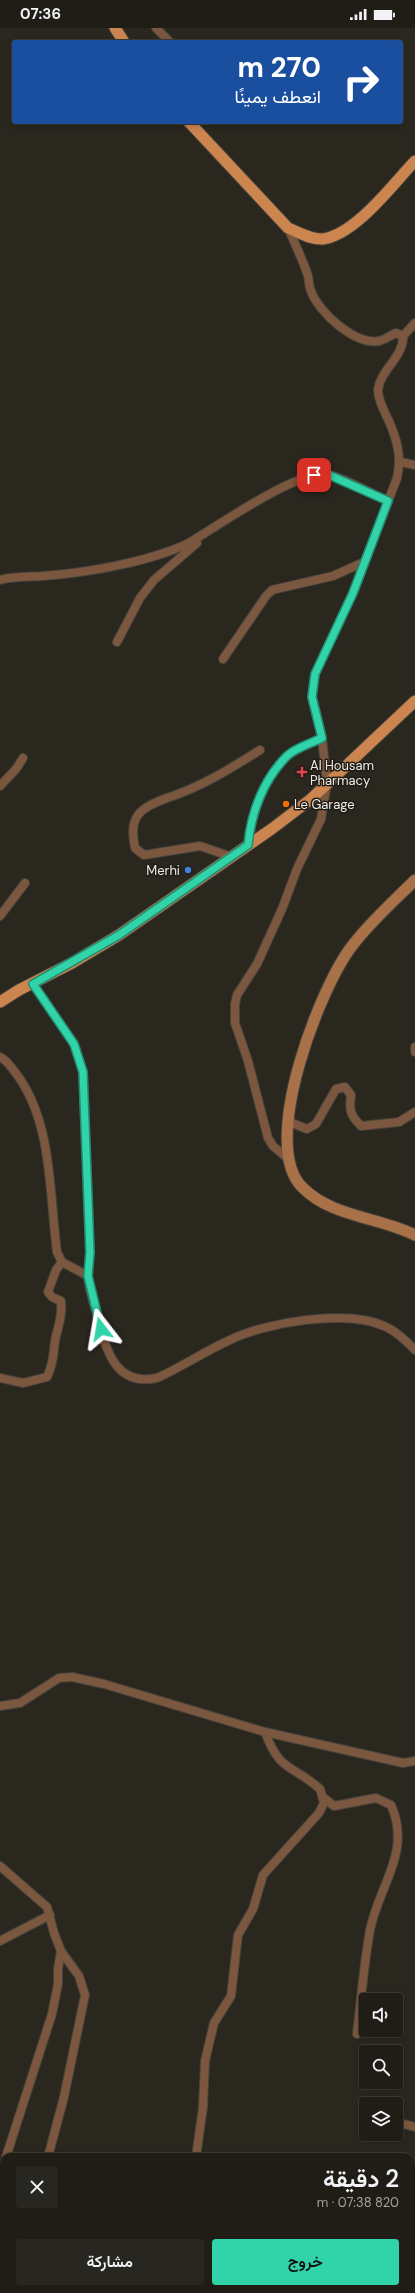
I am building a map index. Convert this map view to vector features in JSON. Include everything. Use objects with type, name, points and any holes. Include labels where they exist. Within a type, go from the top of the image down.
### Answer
[{"type":"main road","points":[[115,28],[123,40]]},
{"type":"main road","points":[[191,124],[288,228],[308,237],[322,239],[351,227],[415,161]]},
{"type":"main road","points":[[0,1002],[119,935],[232,857],[311,799],[415,701]]},
{"type":"main road","points":[[415,880],[351,946],[321,1002],[302,1054],[287,1121],[287,1158],[292,1174],[302,1187],[315,1197],[348,1212],[399,1227],[415,1235]]},
{"type":"street","points":[[156,28],[168,40]]},
{"type":"street","points":[[288,228],[302,259],[311,291],[316,301],[338,324],[355,337],[366,341],[380,341],[396,333],[403,336]]},
{"type":"street","points":[[287,1158],[272,1146],[268,1138],[248,1061],[235,1023],[235,1004],[237,995],[257,964],[282,910],[297,869],[321,819],[327,783],[322,738],[312,697],[315,674],[353,593],[397,478],[401,462],[398,446],[378,393],[379,382],[403,344],[403,336],[415,323]]},
{"type":"street","points":[[401,462],[415,464]]},
{"type":"street","points":[[0,580],[44,576],[130,562],[178,548],[217,527],[263,498],[292,483],[314,475],[329,475],[388,501]]},
{"type":"street","points":[[117,642],[140,598],[154,580],[217,527]]},
{"type":"street","points":[[223,659],[266,596],[272,590],[317,582],[364,562]]},
{"type":"street","points":[[248,845],[250,826],[263,789],[287,755],[322,738]]},
{"type":"street","points":[[232,857],[200,846],[144,855],[135,848],[133,833],[134,823],[144,809],[156,802],[201,785],[260,750]]},
{"type":"street","points":[[0,786],[16,769],[22,758]]},
{"type":"street","points":[[0,916],[26,883]]},
{"type":"street","points":[[33,984],[74,1044],[83,1072],[90,1252],[88,1276],[90,1291],[108,1354],[121,1371],[143,1381],[157,1378],[180,1368],[229,1340],[243,1334],[295,1322],[349,1317],[367,1320],[385,1326],[401,1337],[415,1350]]},
{"type":"street","points":[[415,1047],[415,1052]]},
{"type":"street","points":[[0,1057],[5,1059],[19,1077],[36,1110],[45,1152],[57,1252],[62,1262],[88,1276]]},
{"type":"street","points":[[287,1121],[307,1129],[316,1124],[336,1089],[345,1088],[351,1095],[349,1108],[351,1116],[361,1126],[399,1122],[415,1112]]},
{"type":"street","points":[[0,1378],[23,1382],[47,1377],[53,1364],[56,1332],[60,1324],[62,1310],[61,1301],[52,1297],[48,1292],[56,1270],[62,1262]]},
{"type":"street","points":[[0,1706],[20,1703],[59,1678],[72,1677],[104,1684],[265,1732],[403,1762],[415,1761]]},
{"type":"street","points":[[265,1732],[273,1752],[280,1762],[316,1785],[324,1798],[334,1806],[376,1798],[391,1805],[399,1830],[398,1851],[371,1929],[357,2034]]},
{"type":"street","points":[[197,2153],[203,2107],[206,2055],[214,2023],[231,1996],[238,1935],[253,1908],[263,1875],[320,1813],[324,1798]]},
{"type":"street","points":[[0,1866],[39,1898],[47,1907],[54,1933],[61,1951],[79,1976],[85,1995],[64,2098],[49,2153]]},
{"type":"street","points":[[0,1941],[50,1915]]},
{"type":"street","points":[[7,2153],[55,2002],[61,1951]]},
{"type":"street","points":[[403,2124],[415,2127]]},
{"type":"place","name":"Al Housam Pharmacy","points":[[302,772]]},
{"type":"place","name":"Le Garage","points":[[286,804]]},
{"type":"place","name":"Merhi","points":[[188,870]]},
{"type":"route","points":[[101,1329],[90,1291],[88,1276],[90,1252],[85,1087],[83,1072],[79,1056],[64,1026],[33,984],[119,935],[248,845],[250,826],[263,789],[287,755],[322,738],[313,709],[312,686],[315,674],[353,593],[388,501],[329,475],[314,475]]}]
